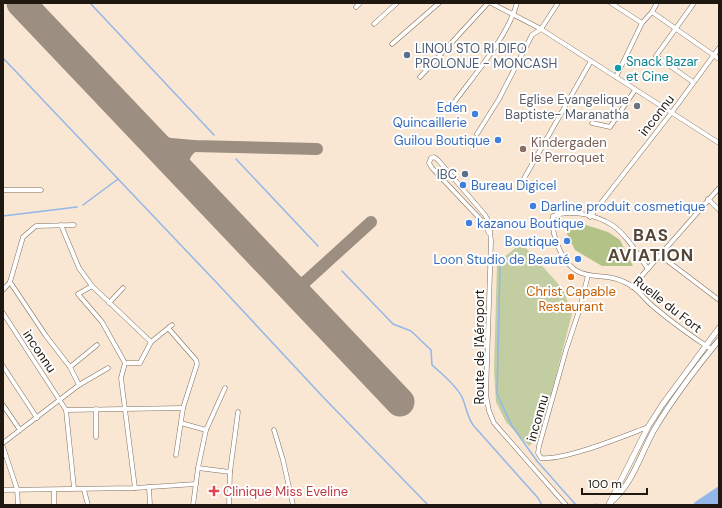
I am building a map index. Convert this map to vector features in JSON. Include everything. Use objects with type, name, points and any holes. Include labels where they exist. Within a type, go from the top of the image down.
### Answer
[{"type":"main road","points":[[608,504],[648,427],[662,405],[719,328]]},
{"type":"main road","points":[[608,504],[627,486],[654,431],[667,409],[719,340]]},
{"type":"street","points":[[356,8],[360,3]]},
{"type":"street","points":[[374,24],[396,3]]},
{"type":"street","points":[[392,44],[439,3]]},
{"type":"street","points":[[420,77],[489,3],[541,29],[719,143]]},
{"type":"street","points":[[450,108],[496,44],[513,16],[516,3]]},
{"type":"street","points":[[477,134],[496,105],[532,35],[541,29],[558,3]]},
{"type":"street","points":[[611,3],[642,23]]},
{"type":"street","points":[[616,77],[642,23],[652,12],[657,3]]},
{"type":"street","points":[[693,82],[656,56],[694,3]]},
{"type":"street","points":[[652,12],[719,59]]},
{"type":"street","name":"inconnu","points":[[590,217],[672,112],[719,48]]},
{"type":"street","points":[[522,182],[591,61]]},
{"type":"street","points":[[592,123],[607,127],[612,126],[635,90]]},
{"type":"street","name":"Route de l'Aéroport","points":[[489,233],[489,222],[485,215],[438,160],[431,158],[430,163],[432,168],[484,223],[491,241],[486,395],[489,411],[494,423],[566,505]]},
{"type":"street","points":[[632,287],[661,256],[719,188]]},
{"type":"street","points":[[3,190],[42,190]]},
{"type":"street","points":[[708,200],[719,210]]},
{"type":"street","name":"Ruelle du Fort","points":[[648,269],[627,240],[613,226],[590,217],[563,212],[553,216],[552,222],[554,237],[564,260],[574,270],[588,276],[617,279],[632,287],[671,321],[711,349]]},
{"type":"street","points":[[61,225],[79,268],[92,286],[151,342]]},
{"type":"street","points":[[3,290],[10,282],[23,237],[36,226],[74,225]]},
{"type":"street","points":[[661,256],[719,300]]},
{"type":"street","name":"inconnu","points":[[588,276],[539,446],[539,456],[541,458],[548,459],[563,456],[648,427]]},
{"type":"street","points":[[3,282],[7,286]]},
{"type":"street","name":"inconnu","points":[[10,282],[46,336],[70,367],[79,385]]},
{"type":"street","points":[[92,286],[78,294],[102,322],[125,363],[121,378],[135,488]]},
{"type":"street","points":[[109,303],[124,288]]},
{"type":"street","name":"inconnu","points":[[3,313],[61,400],[66,410],[74,488]]},
{"type":"street","points":[[125,363],[140,363],[151,342],[172,325]]},
{"type":"street","points":[[168,328],[196,360],[197,364],[183,408],[176,455]]},
{"type":"street","name":"inconnu","points":[[70,367],[97,345]]},
{"type":"street","points":[[3,366],[37,418]]},
{"type":"street","points":[[3,443],[79,385],[108,368]]},
{"type":"street","points":[[193,505],[198,468],[206,430],[225,388]]},
{"type":"street","points":[[3,405],[20,430]]},
{"type":"street","points":[[66,410],[183,408]]},
{"type":"street","points":[[96,409],[96,437]]},
{"type":"street","points":[[229,505],[230,472],[238,412]]},
{"type":"street","points":[[181,424],[206,430]]},
{"type":"street","points":[[274,430],[283,460],[293,505]]},
{"type":"street","points":[[3,447],[16,489],[18,505]]},
{"type":"street","points":[[198,468],[230,472]]},
{"type":"street","points":[[3,490],[54,490],[74,488],[84,490],[196,484]]},
{"type":"street","points":[[149,487],[150,505]]},
{"type":"street","points":[[54,490],[54,505]]},
{"type":"street","points":[[84,490],[88,505]]},
{"type":"green space","points":[[567,219],[608,232],[620,240],[633,266],[602,266],[575,250],[567,234]]},
{"type":"green space","points":[[520,244],[524,246],[563,289],[572,314],[540,436],[529,446],[506,422],[496,402],[494,370],[497,263]]},
{"type":"water","points":[[719,486],[719,505],[693,505],[695,502]]},
{"type":"waterway","points":[[90,3],[214,135]]},
{"type":"waterway","points":[[3,58],[324,398],[428,505]]},
{"type":"waterway","points":[[236,159],[318,246]]},
{"type":"waterway","points":[[83,205],[118,179]]},
{"type":"waterway","points":[[3,216],[77,207]]},
{"type":"waterway","points":[[500,267],[497,394],[512,426],[537,461],[576,505]]},
{"type":"waterway","points":[[342,271],[393,324],[411,331],[431,350],[432,365],[459,392],[473,425],[538,498],[542,505]]},
{"type":"taxiway","points":[[150,139],[171,144],[193,146],[317,149]]},
{"type":"taxiway","points":[[183,174],[185,155],[193,146]]},
{"type":"taxiway","points":[[305,301],[302,289],[305,282],[371,222]]},
{"type":"taxiway","points":[[285,281],[296,285],[305,282]]},
{"type":"runway","points":[[21,3],[400,402]]},
{"type":"place","name":"LINOU STO RI DIFO PROLONJE - MONCASH","points":[[407,55]]},
{"type":"place","name":"Snack Bazar et Cine","points":[[618,68]]},
{"type":"place","name":"Eglise Evangelique Baptiste- Maranatha","points":[[637,106]]},
{"type":"place","name":"Eden Quincaillerie","points":[[475,114]]},
{"type":"place","name":"Guilou Boutique","points":[[498,140]]},
{"type":"place","name":"Kindergaden le Perroquet","points":[[523,149]]},
{"type":"place","name":"IBC","points":[[465,174]]},
{"type":"place","name":"Bureau Digicel","points":[[463,185]]},
{"type":"place","name":"Darline produit cosmetique","points":[[533,206]]},
{"type":"place","name":"kazanou Boutique","points":[[469,223]]},
{"type":"place","name":"Boutique","points":[[567,241]]},
{"type":"place","name":"Loon Studio de Beauté","points":[[578,259]]},
{"type":"place","name":"Christ Capable Restaurant","points":[[571,277]]},
{"type":"place","name":"Clinique Miss Eveline","points":[[214,491]]},
{"type":"district","name":"BAS AVIATION","points":[[651,245]]}]
